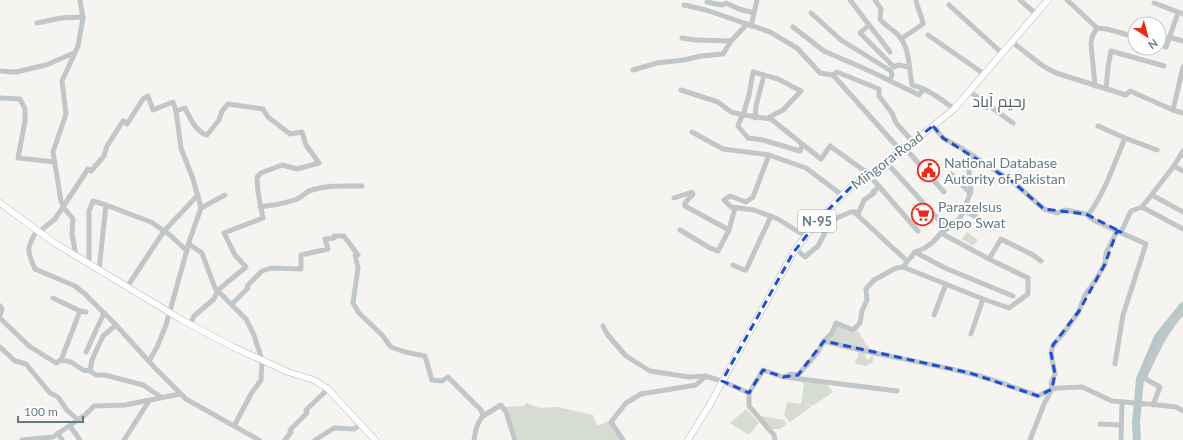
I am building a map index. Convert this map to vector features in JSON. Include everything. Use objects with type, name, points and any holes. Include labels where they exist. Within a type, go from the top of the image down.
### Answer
[{"type":"main road","name":"Mingora Road","points":[[688,440],[796,249],[805,236],[842,195],[868,174],[903,150],[954,109],[1048,0]]},
{"type":"main road","points":[[0,203],[38,231],[76,256],[190,324],[233,347],[288,372],[314,380],[328,389],[376,440]]},
{"type":"street","points":[[76,256],[72,234],[73,218],[64,208],[61,201],[53,152],[66,114],[62,81],[78,46],[83,17],[80,0]]},
{"type":"street","points":[[633,70],[657,63],[723,54],[731,41],[749,25],[754,14],[757,0]]},
{"type":"street","points":[[850,0],[890,52]]},
{"type":"street","points":[[875,0],[881,9],[880,19],[884,25],[899,35],[907,48],[912,85],[938,96],[954,109]]},
{"type":"street","points":[[901,39],[922,24],[922,18],[916,0]]},
{"type":"street","points":[[1020,0],[1036,14]]},
{"type":"street","points":[[1067,0],[1097,28],[1107,29],[1127,35]]},
{"type":"street","points":[[708,2],[722,5],[726,4],[739,10],[754,14]]},
{"type":"street","points":[[1154,3],[1180,14],[1167,44]]},
{"type":"street","points":[[684,5],[706,10],[770,32],[797,48],[820,73],[833,75],[836,72],[879,89],[879,96],[892,113],[896,123],[913,142]]},
{"type":"street","points":[[949,5],[1002,53]]},
{"type":"street","points":[[811,13],[841,40],[891,71],[892,76],[890,80]]},
{"type":"street","points":[[38,23],[61,18],[83,17]]},
{"type":"street","points":[[869,25],[860,33],[874,48],[894,67],[898,65],[909,67]]},
{"type":"street","points":[[793,27],[824,51],[890,80],[919,95],[924,89]]},
{"type":"street","points":[[1095,86],[1091,44],[1092,37],[1097,28]]},
{"type":"street","points":[[928,35],[984,74]]},
{"type":"street","points":[[1169,37],[1183,40]]},
{"type":"street","points":[[682,38],[695,40],[731,41]]},
{"type":"street","points":[[1012,42],[1043,66],[1056,72],[1126,95],[1130,91],[1172,110],[1183,113]]},
{"type":"street","points":[[1106,89],[1111,51],[1164,66]]},
{"type":"street","points":[[0,71],[16,72],[46,65],[74,53]]},
{"type":"street","points":[[1172,110],[1183,67]]},
{"type":"street","points":[[682,90],[718,102],[731,112],[743,115],[755,118],[768,118],[783,110],[801,91],[778,79],[753,72],[749,94],[743,115],[740,118],[738,126],[748,138],[763,140],[800,151],[802,145]]},
{"type":"street","points":[[755,118],[756,106],[764,75]]},
{"type":"street","points":[[833,75],[944,192]]},
{"type":"street","points":[[969,91],[1014,123]]},
{"type":"street","points":[[201,208],[198,195],[181,148],[176,111],[173,102],[153,110],[148,96],[143,99],[128,124],[123,121],[107,146],[104,156],[91,171],[88,169],[64,208],[55,219],[38,231],[28,246],[30,258],[35,269],[75,286],[116,325],[186,399],[259,440]]},
{"type":"street","points":[[0,98],[20,99],[25,109],[25,121],[18,158],[55,162]]},
{"type":"street","points":[[176,111],[185,108],[201,133],[207,135],[219,120],[222,111],[228,104],[263,109],[268,117],[290,134],[302,132],[306,145],[319,163],[297,169],[282,165],[261,173],[257,177],[260,207],[263,218],[224,233],[235,255],[246,267],[218,290],[214,299],[194,316],[190,324]]},
{"type":"street","points":[[768,118],[821,159],[830,146],[868,174],[918,231]]},
{"type":"street","points":[[932,126],[943,138],[974,156],[1013,182],[1044,209],[1057,213],[1065,210],[1088,215],[1095,221],[1146,244],[1123,315],[1115,364]]},
{"type":"street","points":[[1098,126],[1157,150]]},
{"type":"street","points":[[692,132],[723,149],[769,155],[806,168],[842,195]]},
{"type":"street","points":[[1088,215],[1098,201],[1125,138]]},
{"type":"street","points":[[1121,232],[1131,211],[1142,207],[1174,166],[1183,151]]},
{"type":"street","points":[[769,155],[753,197],[750,201],[746,202],[730,196],[724,200],[731,207],[754,210],[771,216],[790,225],[805,236]]},
{"type":"street","points":[[903,267],[914,252],[925,248],[941,233],[955,223],[964,210],[970,193],[968,163],[974,156]]},
{"type":"street","points":[[886,162],[947,229]]},
{"type":"street","points":[[1174,166],[1183,171]]},
{"type":"street","points":[[951,174],[970,193]]},
{"type":"street","points":[[260,207],[296,200],[304,196],[309,190],[337,186],[362,186]]},
{"type":"street","points":[[796,249],[805,257],[818,246],[830,223],[840,217],[854,212],[859,212],[864,200],[874,193],[873,192],[879,187]]},
{"type":"street","points":[[674,198],[692,192],[693,194],[685,203],[685,206],[729,230]]},
{"type":"street","points":[[1152,194],[1183,212]]},
{"type":"street","points":[[127,287],[164,231],[198,195]]},
{"type":"street","points":[[149,361],[157,347],[166,325],[195,221],[201,208],[225,195]]},
{"type":"street","points":[[89,264],[89,210],[93,201],[151,222],[187,251]]},
{"type":"street","points":[[99,270],[106,205]]},
{"type":"street","points":[[1142,207],[1183,229]]},
{"type":"street","points":[[680,230],[710,248],[718,251],[729,230],[735,208]]},
{"type":"street","points":[[964,210],[995,228]]},
{"type":"street","points":[[854,212],[907,262]]},
{"type":"street","points":[[733,265],[746,270],[771,216]]},
{"type":"street","points":[[1030,440],[1044,404],[1052,389],[1051,384],[1055,374],[1051,353],[1054,344],[1079,311],[1085,295],[1095,282],[1105,264],[1106,253],[1117,231],[1121,232]]},
{"type":"street","points":[[783,377],[791,374],[798,375],[832,333],[836,324],[853,330],[860,323],[862,311],[868,300],[866,289],[871,282],[896,268],[903,267],[1009,308],[1028,294],[1028,278],[941,233]]},
{"type":"street","points":[[232,304],[262,271],[271,268],[301,269],[301,255],[328,249],[325,239],[334,238],[334,236],[344,236],[358,255],[355,255],[358,268],[353,303],[359,313],[382,335],[391,347],[405,352],[425,356],[432,380],[442,381],[448,377],[481,410],[483,416]]},
{"type":"street","points":[[989,259],[1000,239],[1033,255],[1041,261]]},
{"type":"street","points":[[189,244],[202,253],[216,288],[246,319],[254,335],[262,360],[261,380],[251,394],[234,426]]},
{"type":"street","points":[[914,252],[945,268],[1013,296]]},
{"type":"street","points":[[934,315],[946,284]]},
{"type":"street","points":[[0,318],[29,346],[56,363],[61,360],[83,311],[52,298]]},
{"type":"street","points":[[971,334],[983,299]]},
{"type":"street","points":[[0,306],[2,309],[0,315]]},
{"type":"street","points":[[1149,404],[1160,387],[1144,378],[1173,322],[1183,312]]},
{"type":"street","points":[[86,352],[104,313]]},
{"type":"street","points":[[90,371],[92,360],[103,336],[116,325]]},
{"type":"street","points":[[603,326],[607,334],[626,356],[650,371],[689,376],[706,376],[722,381],[749,393]]},
{"type":"street","points":[[824,341],[858,350],[970,373],[1038,396],[1052,389],[1082,387],[1112,401],[1176,407],[1183,411]]},
{"type":"street","points":[[0,347],[15,361],[26,364],[50,393],[58,397],[66,409],[78,420]]},
{"type":"street","points":[[61,360],[71,362],[83,370],[90,371],[96,375],[105,375],[143,385],[161,397]]},
{"type":"street","points":[[775,440],[774,435],[749,406],[749,393],[763,370],[783,377],[897,391]]},
{"type":"street","points":[[623,440],[611,422],[626,403],[641,394],[696,385],[706,376]]},
{"type":"street","points":[[285,440],[291,432],[290,430],[307,414],[306,410],[328,389]]},
{"type":"street","points":[[23,440],[53,437],[86,415],[94,406],[125,405],[180,394]]},
{"type":"street","points":[[124,440],[149,401]]},
{"type":"street","points":[[1121,440],[1124,402]]},
{"type":"street","points":[[474,440],[474,434],[480,418],[501,405],[506,412],[515,440]]},
{"type":"street","points":[[315,440],[334,428],[354,429],[361,424]]},
{"type":"street","points":[[1100,424],[1121,425]]},
{"type":"street","points":[[70,426],[80,440]]},
{"type":"street","points":[[58,433],[62,440]]},
{"type":"highlighted area","points":[[933,126],[943,138],[1013,182],[1044,209],[1086,214],[1121,232],[1117,231],[1105,264],[1079,311],[1053,345],[1051,353],[1055,374],[1052,389],[1038,396],[970,373],[824,341],[798,375],[783,377],[763,370],[749,393],[722,381],[793,253],[821,217],[866,172],[869,175]]},
{"type":"shaded area","points":[[967,232],[978,240],[973,246],[962,239]]},
{"type":"shaded area","points":[[837,326],[854,333],[857,330],[871,351],[827,340]]},
{"type":"shaded area","points":[[858,352],[865,354],[868,360],[871,356],[874,358],[872,363],[866,366],[856,364],[855,361],[858,357]]},
{"type":"shaded area","points":[[802,382],[827,384],[833,392],[814,405],[804,404],[812,406],[790,422],[784,415],[787,402],[801,404],[804,384]]},
{"type":"shaded area","points":[[526,403],[540,408],[557,407],[593,415],[597,426],[609,421],[621,440],[518,440],[504,407],[524,406]]},
{"type":"shaded area","points":[[746,409],[759,423],[749,435],[730,423]]},
{"type":"shaded area","points":[[761,416],[784,420],[787,424],[780,429],[772,429]]},
{"type":"waterway","points":[[1137,440],[1136,423],[1140,379],[1158,337],[1183,306]]},
{"type":"place","name":"National Database Autority of Pakistan","points":[[929,170]]},
{"type":"place","name":"Parazelsus Depo Swat","points":[[922,214]]},
{"type":"district","name":"رحیم آباد","points":[[999,100]]}]
